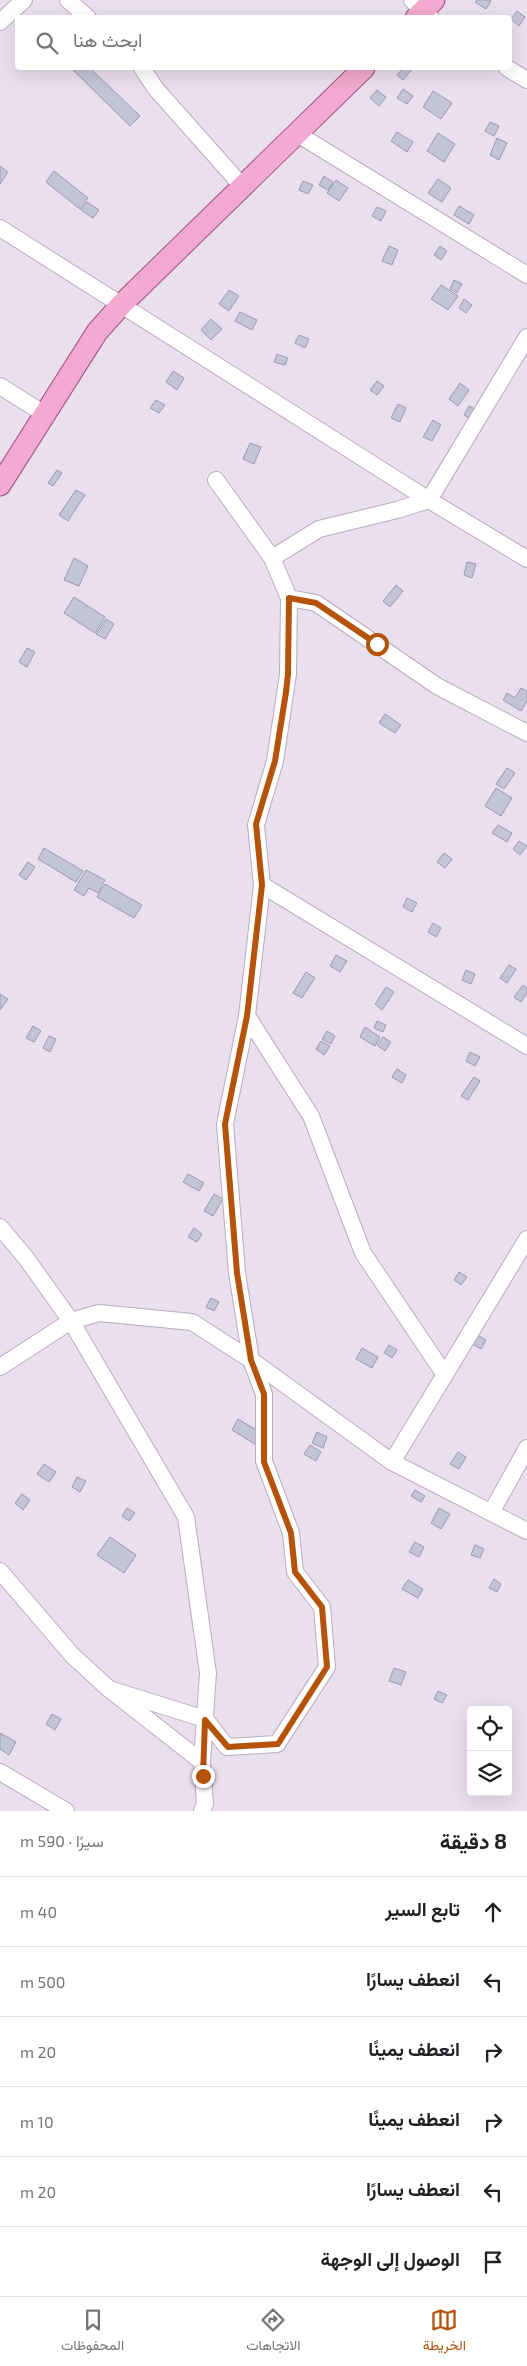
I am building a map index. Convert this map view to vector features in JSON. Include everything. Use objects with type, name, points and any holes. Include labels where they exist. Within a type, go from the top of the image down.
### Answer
[{"type":"main road","points":[[0,485],[43,414],[97,332],[122,304],[362,70]]},
{"type":"street","points":[[0,22],[24,0]]},
{"type":"street","points":[[68,0],[85,15]]},
{"type":"street","points":[[143,70],[156,90],[242,186]]},
{"type":"street","points":[[510,70],[527,80]]},
{"type":"street","points":[[296,133],[527,275]]},
{"type":"street","points":[[0,228],[428,500],[527,559]]},
{"type":"street","points":[[272,558],[319,529],[428,500],[527,337]]},
{"type":"street","points":[[0,386],[43,414]]},
{"type":"street","points":[[109,1689],[205,1720],[228,1747],[278,1744],[327,1667],[322,1607],[295,1572],[291,1533],[264,1462],[264,1394],[251,1360],[237,1273],[225,1124],[247,1016],[262,885],[256,824],[275,761],[287,684],[289,598],[272,558],[216,480]]},
{"type":"street","points":[[289,598],[316,603],[437,686],[527,733]]},
{"type":"street","points":[[262,885],[527,1046]]},
{"type":"street","points":[[247,1016],[311,1116],[363,1253],[445,1375]]},
{"type":"street","points":[[0,1227],[26,1258],[71,1321],[186,1517],[208,1673],[202,1762],[205,1804],[202,1811]]},
{"type":"street","points":[[392,1462],[527,1239]]},
{"type":"street","points":[[0,1367],[71,1321],[99,1313],[192,1322],[251,1360],[392,1462],[492,1511],[527,1531]]},
{"type":"street","points":[[492,1511],[527,1448]]},
{"type":"street","points":[[0,1571],[72,1655],[109,1689],[202,1762]]},
{"type":"street","points":[[0,1772],[66,1811]]},
{"type":"building","points":[[477,0],[491,1],[486,9],[475,2]]},
{"type":"building","points":[[517,11],[525,17],[519,26],[512,18]]},
{"type":"building","points":[[73,70],[92,70],[140,116],[130,126]]},
{"type":"building","points":[[401,70],[411,70],[403,80],[397,75]]},
{"type":"building","points":[[403,89],[413,96],[407,104],[397,98]]},
{"type":"building","points":[[377,90],[386,97],[379,106],[370,98]]},
{"type":"building","points":[[433,91],[452,103],[441,119],[423,107]]},
{"type":"building","points":[[490,122],[499,126],[494,136],[485,131]]},
{"type":"building","points":[[397,132],[413,142],[407,152],[391,141]]},
{"type":"building","points":[[438,133],[455,144],[444,162],[427,151]]},
{"type":"building","points":[[497,138],[507,143],[499,160],[490,155]]},
{"type":"building","points":[[0,166],[8,172],[0,184]]},
{"type":"building","points":[[54,171],[88,198],[80,209],[46,182]]},
{"type":"building","points":[[324,176],[333,182],[328,190],[319,185]]},
{"type":"building","points":[[438,179],[451,188],[442,202],[428,193]]},
{"type":"building","points":[[336,180],[348,188],[339,201],[327,193]]},
{"type":"building","points":[[303,181],[313,185],[308,194],[299,190]]},
{"type":"building","points":[[87,202],[99,210],[93,218],[81,210]]},
{"type":"building","points":[[459,206],[474,215],[469,224],[454,215]]},
{"type":"building","points":[[377,207],[386,211],[381,221],[372,216]]},
{"type":"building","points":[[389,246],[398,250],[392,265],[382,261]]},
{"type":"building","points":[[440,246],[447,251],[441,260],[434,255]]},
{"type":"building","points":[[454,280],[462,284],[457,293],[450,289]]},
{"type":"building","points":[[441,285],[458,296],[448,310],[431,299]]},
{"type":"building","points":[[229,290],[239,296],[229,311],[219,304]]},
{"type":"building","points":[[464,299],[472,305],[466,313],[459,308]]},
{"type":"building","points":[[240,312],[257,320],[252,330],[235,321]]},
{"type":"building","points":[[211,319],[222,329],[211,340],[201,330]]},
{"type":"building","points":[[299,335],[309,339],[305,348],[295,343]]},
{"type":"building","points":[[277,354],[288,358],[285,365],[274,362]]},
{"type":"building","points":[[173,371],[184,378],[177,390],[166,382]]},
{"type":"building","points":[[377,381],[384,386],[377,395],[370,390]]},
{"type":"building","points":[[460,383],[469,390],[458,406],[449,399]]},
{"type":"building","points":[[156,400],[165,405],[159,413],[150,408]]},
{"type":"building","points":[[398,404],[406,408],[400,422],[391,418]]},
{"type":"building","points":[[469,406],[481,412],[477,422],[464,415]]},
{"type":"building","points":[[433,420],[441,425],[432,441],[423,437]]},
{"type":"building","points":[[250,443],[261,447],[254,464],[243,459]]},
{"type":"building","points":[[57,470],[62,473],[53,486],[48,483]]},
{"type":"building","points":[[76,490],[85,495],[68,521],[59,515]]},
{"type":"building","points":[[74,558],[88,566],[79,586],[64,580]]},
{"type":"building","points":[[467,562],[476,564],[472,578],[464,575]]},
{"type":"building","points":[[396,585],[403,591],[390,607],[383,601]]},
{"type":"building","points":[[74,597],[105,617],[95,633],[64,613]]},
{"type":"building","points":[[106,619],[114,624],[105,639],[96,634]]},
{"type":"building","points":[[27,648],[35,652],[27,667],[19,662]]},
{"type":"building","points":[[521,688],[527,691],[527,701],[521,711],[503,700],[507,693],[515,698]]},
{"type":"building","points":[[385,714],[401,725],[395,733],[379,723]]},
{"type":"building","points":[[507,768],[515,773],[504,789],[496,784]]},
{"type":"building","points":[[496,788],[512,798],[501,816],[485,806]]},
{"type":"building","points":[[498,825],[512,833],[507,842],[492,833]]},
{"type":"building","points":[[519,841],[527,846],[520,855],[513,849]]},
{"type":"building","points":[[44,848],[83,871],[76,882],[38,859]]},
{"type":"building","points":[[444,853],[452,859],[445,868],[437,862]]},
{"type":"building","points":[[28,862],[35,867],[26,880],[19,875]]},
{"type":"building","points":[[86,870],[105,880],[98,893],[89,888],[84,896],[74,890]]},
{"type":"building","points":[[105,884],[142,905],[134,918],[97,897]]},
{"type":"building","points":[[407,898],[417,903],[412,912],[403,907]]},
{"type":"building","points":[[433,923],[441,928],[436,937],[428,932]]},
{"type":"building","points":[[336,955],[347,961],[340,972],[330,966]]},
{"type":"building","points":[[509,965],[516,969],[507,983],[500,978]]},
{"type":"building","points":[[466,970],[475,974],[471,984],[462,980]]},
{"type":"building","points":[[306,972],[315,978],[302,998],[293,993]]},
{"type":"building","points":[[523,985],[527,988],[527,993],[521,1002],[514,997]]},
{"type":"building","points":[[386,987],[394,992],[382,1010],[375,1004]]},
{"type":"building","points":[[0,994],[8,999],[0,1010]]},
{"type":"building","points":[[377,1021],[386,1025],[383,1032],[374,1028]]},
{"type":"building","points":[[33,1026],[41,1031],[34,1042],[26,1038]]},
{"type":"building","points":[[365,1027],[380,1037],[375,1046],[360,1037]]},
{"type":"building","points":[[327,1031],[335,1036],[331,1044],[322,1039]]},
{"type":"building","points":[[49,1036],[56,1039],[50,1052],[43,1048]]},
{"type":"building","points":[[383,1037],[391,1042],[385,1051],[377,1045]]},
{"type":"building","points":[[321,1041],[330,1046],[324,1055],[316,1049]]},
{"type":"building","points":[[470,1052],[480,1057],[475,1066],[466,1061]]},
{"type":"building","points":[[397,1069],[406,1075],[402,1083],[392,1077]]},
{"type":"building","points":[[474,1077],[480,1081],[468,1100],[461,1096]]},
{"type":"building","points":[[188,1174],[204,1183],[199,1191],[183,1182]]},
{"type":"building","points":[[214,1194],[223,1199],[213,1216],[204,1211]]},
{"type":"building","points":[[194,1228],[202,1234],[197,1242],[188,1237]]},
{"type":"building","points":[[459,1272],[467,1277],[461,1285],[454,1280]]},
{"type":"building","points":[[211,1298],[219,1302],[214,1311],[206,1307]]},
{"type":"building","points":[[474,1333],[486,1340],[481,1349],[469,1342]]},
{"type":"building","points":[[389,1345],[397,1350],[392,1358],[384,1353]]},
{"type":"building","points":[[362,1348],[378,1357],[372,1368],[356,1359]]},
{"type":"building","points":[[238,1419],[265,1435],[258,1446],[232,1430]]},
{"type":"building","points":[[317,1432],[327,1437],[323,1448],[312,1443]]},
{"type":"building","points":[[310,1445],[321,1452],[316,1461],[304,1454]]},
{"type":"building","points":[[458,1452],[466,1457],[459,1469],[450,1464]]},
{"type":"building","points":[[44,1464],[56,1472],[49,1482],[37,1474]]},
{"type":"building","points":[[77,1477],[86,1481],[80,1492],[72,1487]]},
{"type":"building","points":[[415,1490],[425,1496],[421,1502],[411,1496]]},
{"type":"building","points":[[22,1494],[30,1500],[23,1510],[15,1503]]},
{"type":"building","points":[[127,1508],[135,1513],[129,1521],[122,1516]]},
{"type":"building","points":[[439,1508],[450,1514],[441,1529],[431,1523]]},
{"type":"building","points":[[110,1537],[136,1555],[124,1573],[97,1555]]},
{"type":"building","points":[[415,1542],[424,1547],[419,1557],[409,1552]]},
{"type":"building","points":[[475,1545],[484,1549],[480,1558],[471,1555]]},
{"type":"building","points":[[494,1579],[501,1584],[497,1592],[489,1588]]},
{"type":"building","points":[[408,1580],[423,1589],[418,1598],[402,1589]]},
{"type":"building","points":[[394,1668],[406,1672],[401,1685],[389,1681]]},
{"type":"building","points":[[438,1691],[447,1695],[442,1703],[434,1699]]},
{"type":"building","points":[[52,1714],[61,1719],[55,1730],[46,1724]]},
{"type":"building","points":[[0,1733],[16,1742],[9,1755],[0,1749]]},
{"type":"route","points":[[203,1776],[205,1720],[228,1747],[278,1744],[327,1667],[322,1607],[295,1572],[291,1533],[264,1462],[264,1394],[251,1360],[237,1273],[225,1124],[247,1016],[262,885],[256,824],[275,761],[286,692],[289,598],[316,603],[377,644]]}]
